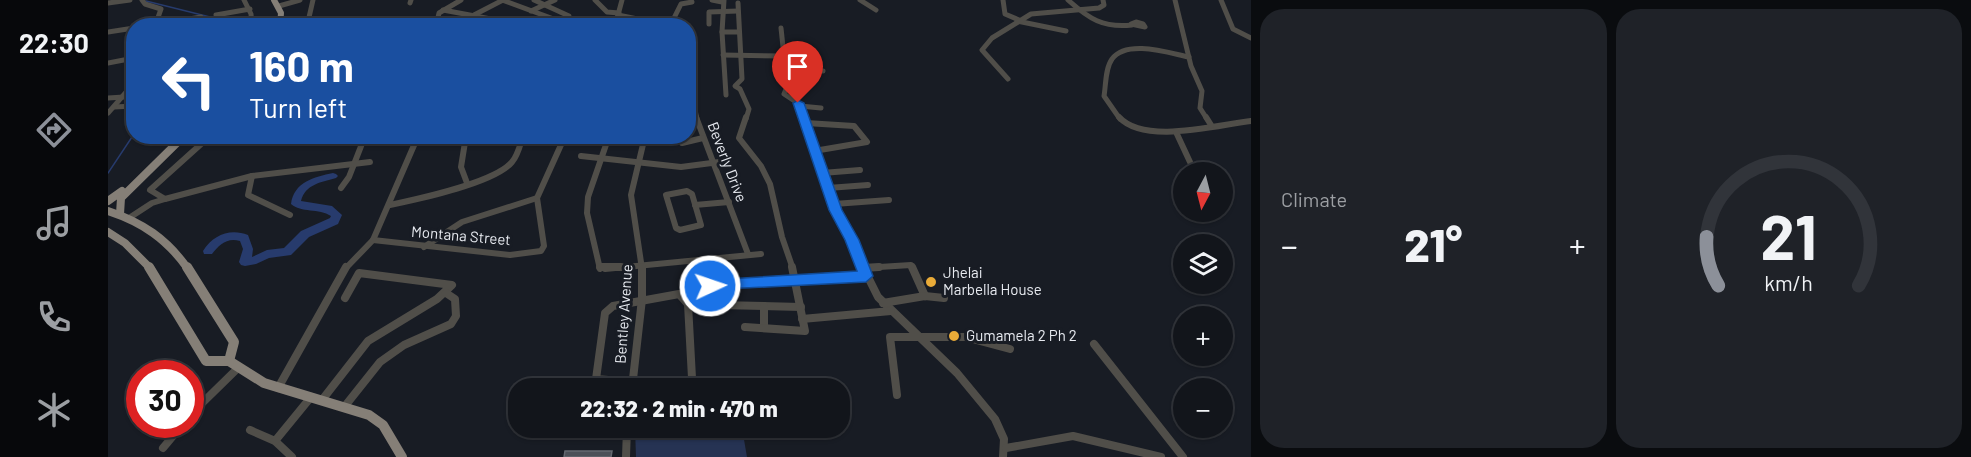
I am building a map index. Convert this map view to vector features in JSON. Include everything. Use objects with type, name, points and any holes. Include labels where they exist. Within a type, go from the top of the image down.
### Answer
[{"type":"main road","points":[[274,0],[279,6],[280,18]]},
{"type":"main road","points":[[108,201],[115,197],[170,144]]},
{"type":"main road","points":[[124,216],[121,198],[176,144]]},
{"type":"main road","points":[[108,211],[124,216],[176,252],[234,342],[229,361]]},
{"type":"main road","points":[[108,232],[124,241],[153,270],[206,361],[229,361],[278,388],[345,405],[369,415],[383,425],[402,457]]},
{"type":"street","points":[[108,3],[130,0]]},
{"type":"street","points":[[142,0],[145,4],[161,9],[158,18]]},
{"type":"street","points":[[244,0],[250,9],[251,18]]},
{"type":"street","points":[[279,6],[300,0]]},
{"type":"street","points":[[309,18],[313,0]]},
{"type":"street","points":[[436,18],[443,10],[461,0]]},
{"type":"street","points":[[474,15],[502,0],[550,18]]},
{"type":"street","points":[[534,0],[569,18]]},
{"type":"street","points":[[531,11],[555,0]]},
{"type":"street","points":[[594,0],[607,12],[636,18]]},
{"type":"street","points":[[618,18],[622,0]]},
{"type":"street","points":[[712,0],[723,1],[721,11],[726,96]]},
{"type":"street","points":[[860,0],[876,10]]},
{"type":"street","points":[[1003,0],[1005,14],[1046,29],[1066,31]]},
{"type":"street","points":[[1068,0],[1091,22],[1102,27],[1132,25]]},
{"type":"street","points":[[1008,79],[982,50],[992,38],[1018,20],[1040,12],[1102,7],[1105,3],[1103,0]]},
{"type":"street","points":[[1175,0],[1190,50],[1189,57],[1205,97],[1200,108],[1211,125]]},
{"type":"street","points":[[1221,0],[1227,26],[1236,34],[1251,38]]},
{"type":"street","points":[[674,18],[681,4],[692,2]]},
{"type":"street","points":[[738,3],[742,79],[735,86],[740,89],[749,109],[739,138],[761,166],[770,184],[782,237],[797,281],[801,318],[805,331],[745,327]]},
{"type":"street","points":[[216,15],[250,9]]},
{"type":"street","points":[[443,10],[488,18]]},
{"type":"street","points":[[709,24],[708,12],[738,11]]},
{"type":"street","points":[[195,18],[201,17]]},
{"type":"street","points":[[781,28],[784,56]]},
{"type":"street","points":[[108,32],[126,29]]},
{"type":"street","points":[[722,32],[738,32]]},
{"type":"street","points":[[1189,57],[1142,49],[1118,53],[1110,60],[1104,96],[1123,122],[1132,127],[1176,132],[1211,125],[1251,121]]},
{"type":"street","points":[[723,55],[784,56],[789,59],[792,69],[784,94],[800,106],[821,108]]},
{"type":"street","points":[[108,63],[126,60]]},
{"type":"street","points":[[792,69],[823,71]]},
{"type":"street","points":[[112,110],[126,94]]},
{"type":"street","points":[[108,98],[124,97]]},
{"type":"street","points":[[800,106],[834,204],[865,272],[883,303],[967,380],[1001,433],[1005,452],[1073,436],[1161,457]]},
{"type":"street","name":"Beverly Drive","points":[[696,115],[748,254]]},
{"type":"street","points":[[806,123],[854,126],[867,142],[814,151]]},
{"type":"street","points":[[1176,132],[1190,162]]},
{"type":"street","points":[[696,140],[703,138]]},
{"type":"street","points":[[165,199],[150,190],[201,144]]},
{"type":"street","points":[[341,188],[362,144]]},
{"type":"street","points":[[278,388],[348,263],[373,240],[415,144]]},
{"type":"street","points":[[464,144],[460,167],[467,183]]},
{"type":"street","points":[[390,205],[425,198],[509,165],[516,156],[520,144]]},
{"type":"street","points":[[424,247],[436,236],[500,207],[537,198],[561,144]]},
{"type":"street","points":[[606,144],[588,197],[587,213],[600,269],[642,263],[761,254]]},
{"type":"street","name":"Bentley Avenue","points":[[633,378],[642,299],[642,263],[631,195],[644,144]]},
{"type":"street","points":[[581,156],[640,165],[681,167],[727,161]]},
{"type":"street","points":[[124,216],[165,199],[252,176],[370,162]]},
{"type":"street","points":[[822,173],[860,170]]},
{"type":"street","points":[[252,176],[248,195],[290,215]]},
{"type":"street","points":[[828,188],[868,185]]},
{"type":"street","points":[[687,190],[692,194],[695,205],[700,227],[678,229],[666,195],[687,190]]},
{"type":"street","name":"Montana Street","points":[[373,240],[510,255],[536,253],[544,246],[537,198]]},
{"type":"street","points":[[834,204],[889,200]]},
{"type":"street","points":[[695,205],[729,202]]},
{"type":"street","points":[[710,286],[797,281],[911,265],[925,296]]},
{"type":"street","points":[[275,441],[368,342],[395,320],[446,293],[452,285],[359,273],[345,298]]},
{"type":"street","points":[[345,405],[380,362],[404,345],[451,324],[456,315],[455,299],[446,293]]},
{"type":"street","points":[[596,378],[605,313],[613,306],[679,294],[688,304],[692,378]]},
{"type":"street","points":[[883,303],[925,296],[944,298]]},
{"type":"street","points":[[719,305],[801,307]]},
{"type":"street","points":[[764,306],[764,328]]},
{"type":"street","points":[[801,318],[861,316],[891,311]]},
{"type":"street","points":[[897,395],[890,337],[919,338],[940,334],[982,339],[1010,349]]},
{"type":"street","points":[[1094,344],[1182,457]]},
{"type":"street","points":[[204,401],[238,368]]},
{"type":"street","points":[[250,429],[275,441],[292,457]]},
{"type":"street","points":[[163,448],[171,438]]},
{"type":"street","points":[[626,457],[627,438]]},
{"type":"shaded area","points":[[635,438],[744,438],[747,457],[636,457]]},
{"type":"building","points":[[565,451],[612,451],[611,457],[564,457]]},
{"type":"waterway","points":[[146,1],[211,18]]},
{"type":"waterway","points":[[108,173],[127,144]]},
{"type":"waterway","points":[[208,251],[224,237],[234,235],[244,238],[248,249],[245,262],[256,260],[267,254],[287,252],[305,234],[334,221],[337,215],[328,209],[296,204],[299,192],[308,184],[333,176]]},
{"type":"place","name":"Jhelai Marbella House","points":[[931,282]]},
{"type":"place","name":"Gumamela 2 Ph 2","points":[[954,336]]},
{"type":"route","points":[[710,286],[866,276],[852,240],[835,210],[798,103]]}]
